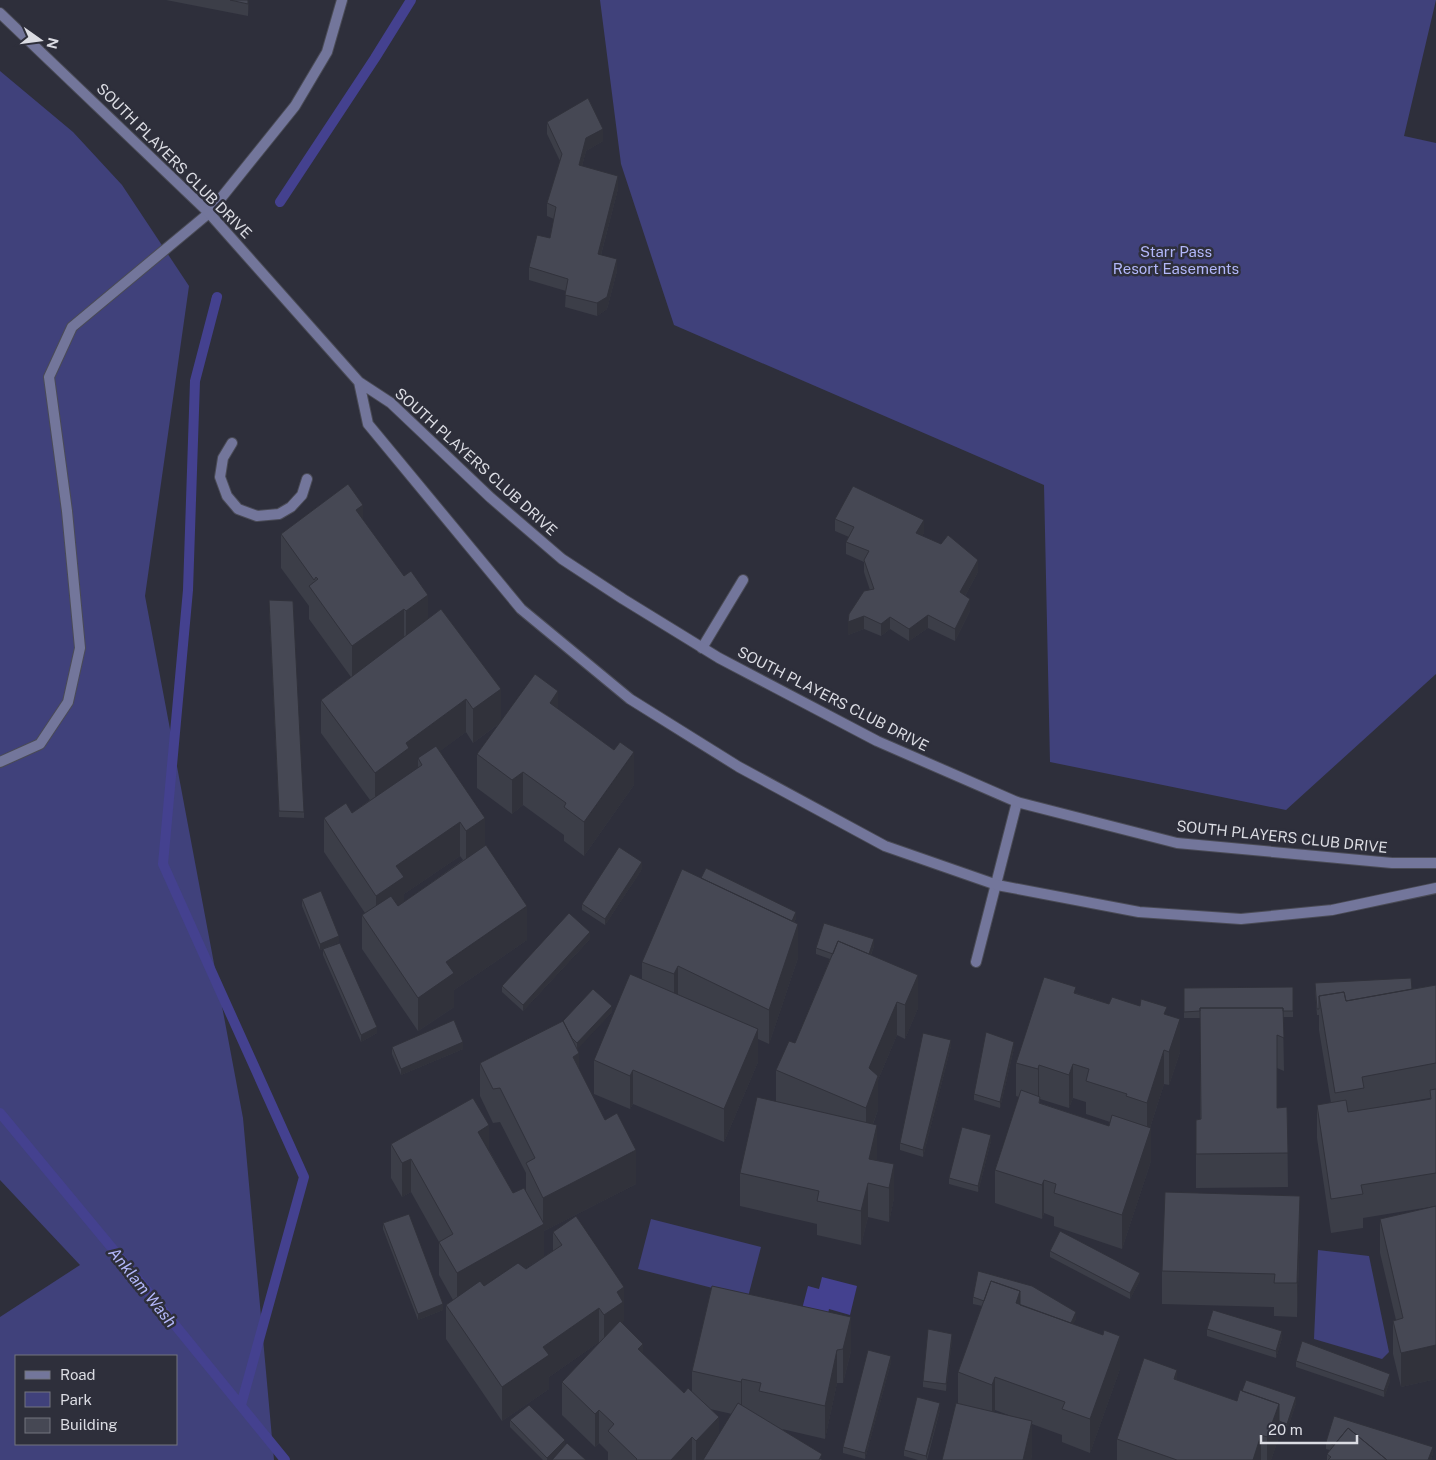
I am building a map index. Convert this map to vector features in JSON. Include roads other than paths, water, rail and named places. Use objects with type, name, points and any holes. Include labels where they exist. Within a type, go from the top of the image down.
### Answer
[{"type":"street","points":[[0,762],[40,744],[68,702],[80,648],[67,511],[49,377],[72,326],[209,213],[295,106],[327,52],[342,0]]},
{"type":"street","name":"SOUTH PLAYERS CLUB DRIVE","points":[[0,13],[209,213],[359,382],[390,403],[491,498],[562,559],[702,648],[877,741],[1018,802],[1177,843],[1392,863],[1436,863]]},
{"type":"street","name":"SOUTH PLAYERS CLUB DRIVE","points":[[359,382],[368,424],[521,609],[630,699],[739,767],[885,846],[997,885],[1138,912],[1241,919],[1332,910],[1436,888]]},
{"type":"street","points":[[232,443],[223,458],[220,477],[227,496],[238,509],[257,516],[279,514],[291,507],[302,495],[307,479]]},
{"type":"street","points":[[702,648],[743,580]]},
{"type":"street","points":[[976,962],[1018,802]]},
{"type":"waterway","points":[[280,202],[411,0]]},
{"type":"waterway","points":[[216,300],[217,297],[195,381],[188,590],[163,864],[304,1177],[241,1405]]},
{"type":"waterway","name":"Anklam Wash","points":[[0,1113],[285,1460]]},
{"type":"park label","name":"Starr Pass Resort Easements","points":[[1176,260]]}]
